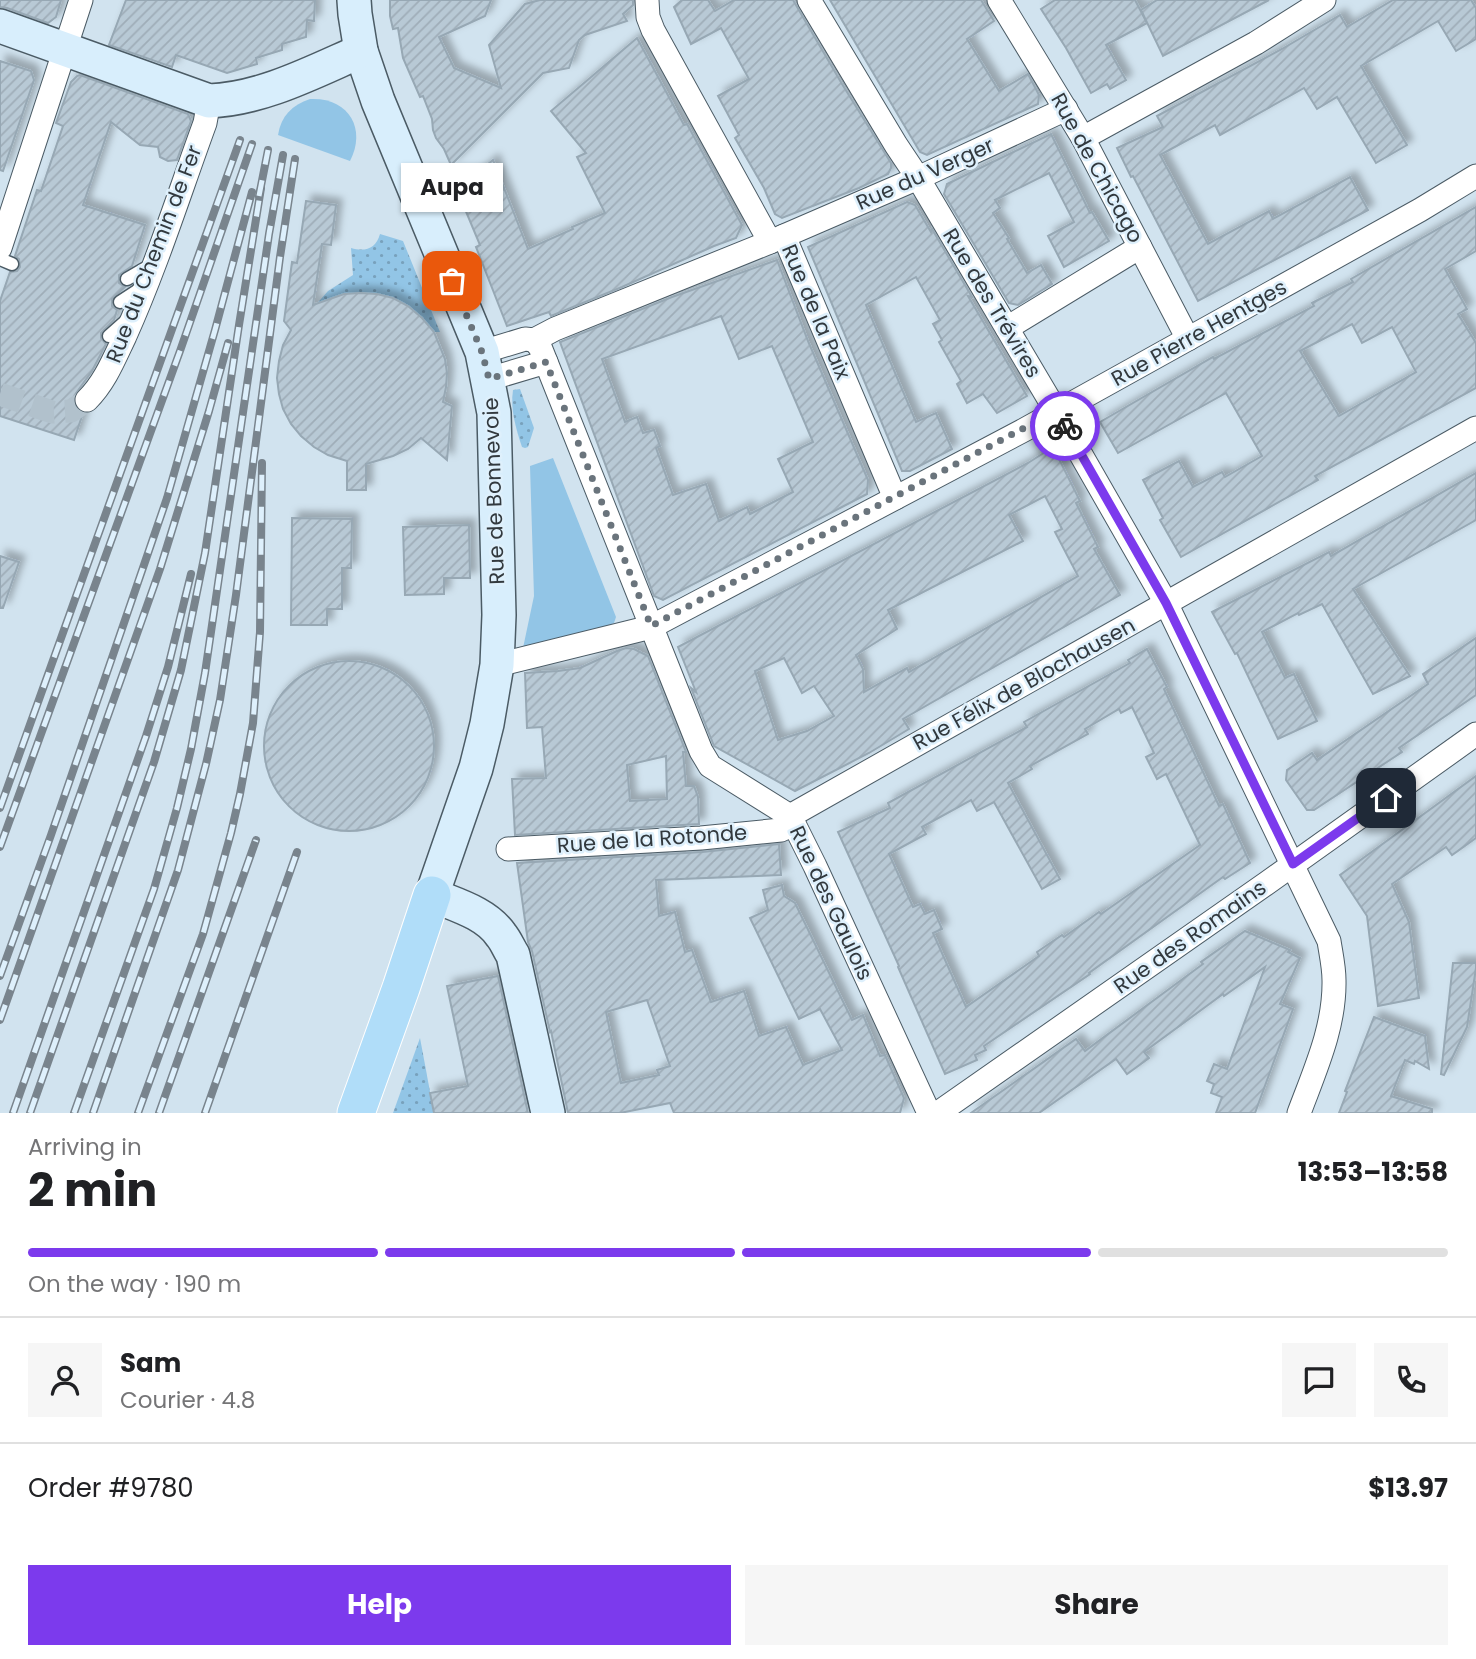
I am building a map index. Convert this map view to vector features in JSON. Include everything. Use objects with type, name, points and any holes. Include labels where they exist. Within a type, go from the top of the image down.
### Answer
[{"type":"main road","name":"Rue de Bonnevoie","points":[[357,5],[361,51],[378,101],[485,366],[494,413],[499,615],[497,665],[476,768],[432,895]]},
{"type":"main road","points":[[0,26],[209,101],[234,99],[266,91],[361,51]]},
{"type":"main road","points":[[356,1113],[432,895],[484,919],[500,933],[513,955],[548,1113]]},
{"type":"street","points":[[4,257],[81,0]]},
{"type":"street","name":"Rue de la Paix","points":[[647,0],[648,17],[653,30],[777,239],[895,498]]},
{"type":"street","name":"Rue des Trévires","points":[[809,0],[1007,328],[1166,603],[1329,942],[1334,977],[1334,1006],[1324,1046],[1299,1113]]},
{"type":"street","name":"Rue de Chicago","points":[[999,0],[1083,138],[1188,339]]},
{"type":"street","points":[[1083,138],[1256,43],[1324,0]]},
{"type":"street","name":"Rue du Chemin de Fer","points":[[87,401],[109,370],[137,282],[154,262],[205,122],[209,101]]},
{"type":"street","name":"Rue du Verger","points":[[485,366],[525,339],[534,340],[777,239],[918,178],[1066,109]]},
{"type":"street","name":"Rue Pierre Hentges","points":[[497,665],[651,626],[895,498],[1188,339],[1476,176]]},
{"type":"street","points":[[1007,328],[1140,247]]},
{"type":"street","name":"Rue des Gaulois","points":[[534,340],[540,347],[701,751],[710,766],[792,820],[929,1113]]},
{"type":"street","points":[[485,366],[546,362]]},
{"type":"street","name":"Rue Félix de Blochausen","points":[[792,820],[1166,603],[1476,428]]},
{"type":"street","name":"Rue des Romains","points":[[938,1113],[1476,734]]},
{"type":"street","name":"Rue de la Rotonde","points":[[508,849],[701,838],[781,830],[792,820]]},
{"type":"lane","points":[[109,336],[125,323],[128,307]]},
{"type":"shaded area","points":[[310,99],[335,103],[351,117],[356,137],[350,161],[278,135],[288,112]]},
{"type":"shaded area","points":[[380,234],[403,241],[440,332],[434,332],[416,313],[382,295],[356,293],[339,296],[313,308],[328,291],[353,275],[351,248],[369,248],[376,243]]},
{"type":"shaded area","points":[[520,389],[534,428],[528,447],[525,448],[522,447],[512,404],[513,390]]},
{"type":"shaded area","points":[[553,458],[616,617],[614,623],[609,625],[523,648],[534,596],[530,466]]},
{"type":"shaded area","points":[[420,1038],[434,1113],[393,1113]]},
{"type":"building","points":[[0,0],[61,0],[56,17],[48,23],[0,7]]},
{"type":"building","points":[[126,0],[315,0],[314,21],[307,20],[306,37],[282,44],[282,50],[256,58],[257,64],[227,73],[176,55],[172,67],[109,45]]},
{"type":"building","points":[[390,0],[491,0],[485,16],[439,37],[454,68],[501,88],[489,45],[525,4],[540,0],[633,0],[633,5],[623,14],[627,21],[585,35],[579,40],[569,68],[543,73],[451,165],[436,138],[423,96],[420,97],[403,58],[398,28],[393,29],[390,16]]},
{"type":"building","points":[[682,0],[708,0],[715,11],[734,0],[793,0],[891,163],[888,174],[782,218],[775,214],[764,188],[735,138],[739,135],[718,96],[749,79],[721,28],[691,44],[674,7]]},
{"type":"building","points":[[830,0],[981,0],[994,21],[967,39],[999,91],[1028,74],[1039,95],[1038,104],[927,155],[920,152]]},
{"type":"building","points":[[1055,0],[1135,0],[1147,23],[1106,45],[1126,80],[1110,89],[1107,84],[1091,93],[1041,9]]},
{"type":"building","points":[[1157,0],[1269,0],[1163,56],[1141,10]]},
{"type":"building","points":[[1393,0],[1471,0],[1476,8],[1476,39],[1456,51],[1438,21],[1361,66],[1407,145],[1376,163],[1337,97],[1317,109],[1304,88],[1220,135],[1215,125],[1160,155],[1208,244],[1269,211],[1273,219],[1350,177],[1368,210],[1198,301],[1117,148],[1163,127],[1157,116],[1340,15],[1347,27]]},
{"type":"building","points":[[637,38],[742,225],[736,238],[622,287],[551,316],[549,312],[507,326],[476,247],[480,245],[457,190],[493,160],[528,249],[605,213],[577,157],[586,153],[551,111]]},
{"type":"building","points":[[0,61],[31,71],[34,80],[3,171],[0,170]]},
{"type":"building","points":[[80,75],[188,114],[191,121],[177,160],[168,161],[160,157],[158,147],[140,145],[111,122],[83,205],[145,225],[132,266],[119,275],[119,283],[125,287],[112,299],[112,306],[117,310],[114,320],[101,333],[106,344],[92,371],[74,396],[74,405],[83,413],[74,440],[0,416],[0,301],[10,272],[17,271],[20,267],[19,259],[15,256],[37,190],[41,191],[63,126],[56,123],[71,82]]},
{"type":"building","points":[[1051,134],[1090,213],[1092,212],[1109,241],[1064,267],[1048,236],[1074,222],[1049,173],[995,200],[1000,208],[993,213],[1027,273],[1041,265],[1052,284],[1018,305],[1009,303],[944,194],[947,184]]},
{"type":"building","points":[[306,201],[336,205],[331,245],[322,244],[313,305],[344,294],[377,294],[393,298],[408,306],[434,332],[445,359],[447,373],[443,402],[452,406],[447,460],[421,438],[408,449],[366,464],[366,490],[347,490],[347,461],[328,455],[301,436],[283,409],[279,394],[279,361],[291,330],[284,321],[292,262],[297,263]]},
{"type":"building","points":[[907,202],[915,205],[931,232],[932,229],[1027,396],[997,413],[983,394],[967,403],[957,384],[961,381],[939,342],[942,340],[933,324],[940,320],[916,277],[866,305],[916,422],[936,413],[952,449],[910,471],[902,471],[808,247]]},
{"type":"building","points":[[1476,207],[1476,251],[1445,269],[1467,309],[1458,314],[1476,343],[1476,388],[1315,476],[1318,480],[1181,557],[1160,520],[1163,518],[1143,480],[1179,461],[1193,487],[1222,472],[1225,477],[1262,456],[1226,393],[1118,453],[1100,422],[1213,357],[1214,359],[1314,306],[1312,303],[1353,282],[1351,279]],"holes":[[[1352,324],[1362,343],[1392,327],[1416,372],[1339,416],[1300,351]]]},
{"type":"building","points":[[777,260],[808,341],[868,480],[867,494],[663,600],[654,596],[560,342],[672,297]],"holes":[[[721,316],[739,359],[772,346],[813,442],[778,459],[793,492],[750,514],[747,507],[719,521],[706,484],[673,495],[656,448],[660,446],[654,430],[643,433],[637,417],[625,422],[602,359]]]},
{"type":"building","points":[[1050,449],[1056,454],[1080,501],[1076,503],[1098,547],[1094,549],[1120,595],[903,719],[909,729],[795,791],[714,746],[678,647]],"holes":[[[1045,496],[1062,529],[1055,532],[1078,576],[909,672],[907,668],[864,692],[863,669],[856,655],[897,629],[888,610],[1023,541],[1009,515]],[[784,658],[802,693],[814,686],[834,716],[807,731],[778,740],[755,671]]]},
{"type":"building","points":[[1476,473],[1476,520],[1353,589],[1410,676],[1373,694],[1322,604],[1262,632],[1285,678],[1294,674],[1317,721],[1278,739],[1237,653],[1235,654],[1212,612],[1329,552],[1331,556]]},
{"type":"building","points":[[292,518],[352,519],[351,568],[342,568],[342,609],[327,609],[327,625],[291,625]]},
{"type":"building","points":[[469,525],[470,578],[444,578],[444,594],[405,595],[403,527]]},
{"type":"building","points":[[0,556],[19,562],[3,608],[0,608]]},
{"type":"building","points":[[1476,638],[1476,695],[1399,748],[1402,752],[1314,810],[1307,810],[1286,780],[1287,770],[1312,753],[1317,760],[1428,684],[1423,674]]},
{"type":"building","points":[[634,649],[648,656],[686,752],[683,752],[686,786],[694,786],[698,797],[699,824],[515,835],[512,779],[546,778],[542,727],[527,728],[525,673],[580,668],[617,651]],"holes":[[[666,756],[667,799],[630,801],[627,765]]]},
{"type":"building","points":[[1147,649],[1167,687],[1164,689],[1219,806],[1223,804],[1250,863],[1225,879],[1223,877],[1090,974],[984,1046],[986,1050],[975,1055],[977,1060],[945,1074],[838,832],[890,808],[888,803],[1027,727],[1024,722],[1130,663],[1128,660]],"holes":[[[1132,707],[1154,753],[1146,757],[1157,779],[1166,774],[1200,845],[1101,914],[1099,912],[1037,952],[1039,956],[966,1007],[933,933],[942,929],[934,910],[925,914],[920,904],[913,907],[889,854],[926,834],[922,827],[971,800],[977,811],[994,802],[1042,889],[1060,879],[1008,783],[1032,769],[1030,766],[1088,734],[1085,729],[1119,709],[1121,713]]]},
{"type":"building","points":[[349,661],[381,668],[409,686],[427,714],[434,746],[427,778],[409,806],[381,824],[349,831],[317,824],[289,806],[271,778],[264,746],[271,714],[289,686],[317,668]]},
{"type":"building","points":[[1476,776],[1476,838],[1452,855],[1446,847],[1392,884],[1409,922],[1419,998],[1378,1006],[1367,916],[1340,875]]},
{"type":"building","points":[[779,844],[781,875],[656,880],[659,916],[675,912],[685,952],[692,950],[711,1002],[744,991],[759,1036],[786,1027],[803,1065],[842,1050],[820,1009],[799,1019],[750,918],[768,910],[763,890],[782,885],[784,896],[795,903],[852,1020],[863,1015],[880,1056],[885,1055],[904,1098],[900,1113],[674,1113],[670,1103],[620,1113],[568,1113],[551,1031],[528,942],[517,863],[702,852]],"holes":[[[647,1000],[670,1066],[657,1070],[659,1075],[621,1083],[606,1012]]]},
{"type":"building","points":[[1245,931],[1290,950],[1288,952],[1300,958],[1280,1004],[1293,1009],[1255,1113],[1216,1113],[1222,1097],[1211,1093],[1214,1084],[1207,1081],[1214,1064],[1227,1069],[1265,967],[1144,1052],[1149,1058],[1127,1074],[1116,1059],[1039,1113],[971,1113],[1076,1039],[1085,1051]]},
{"type":"building","points":[[1453,963],[1476,963],[1476,968],[1467,1027],[1444,1075],[1441,1074]]},
{"type":"building","points":[[498,976],[528,1113],[434,1113],[430,1093],[468,1086],[447,986]]},
{"type":"building","points":[[1374,1017],[1425,1036],[1429,1069],[1415,1061],[1414,1064],[1405,1060],[1391,1096],[1432,1109],[1432,1113],[1339,1113]]},
{"type":"tunnel","points":[[0,394],[52,412],[71,411],[87,400]]},
{"type":"railway","points":[[0,808],[240,140]]},
{"type":"railway","points":[[0,847],[252,144]]},
{"type":"railway","points":[[259,196],[268,150]]},
{"type":"railway","points":[[74,1113],[154,889],[191,749],[205,673],[283,155]]},
{"type":"railway","points":[[93,1113],[178,870],[220,700],[295,159]]},
{"type":"railway","points":[[30,1113],[154,762],[181,670],[205,553],[261,188]]},
{"type":"railway","points":[[0,976],[167,498],[252,192]]},
{"type":"railway","points":[[0,1020],[160,569],[228,343]]},
{"type":"railway","points":[[138,1113],[203,934],[240,794],[253,723],[260,632],[262,463]]},
{"type":"railway","points":[[13,1113],[146,736],[168,667],[191,574]]},
{"type":"railway","points":[[159,1113],[256,840]]},
{"type":"railway","points":[[205,1113],[297,852]]},
{"type":"way so far","points":[[452,281],[482,352],[489,379],[546,362],[651,626],[1056,411],[1065,426]]},
{"type":"place","name":"Aupa","points":[[452,281]]},
{"type":"route","points":[[1065,426],[1166,603],[1293,864],[1386,798]]}]
